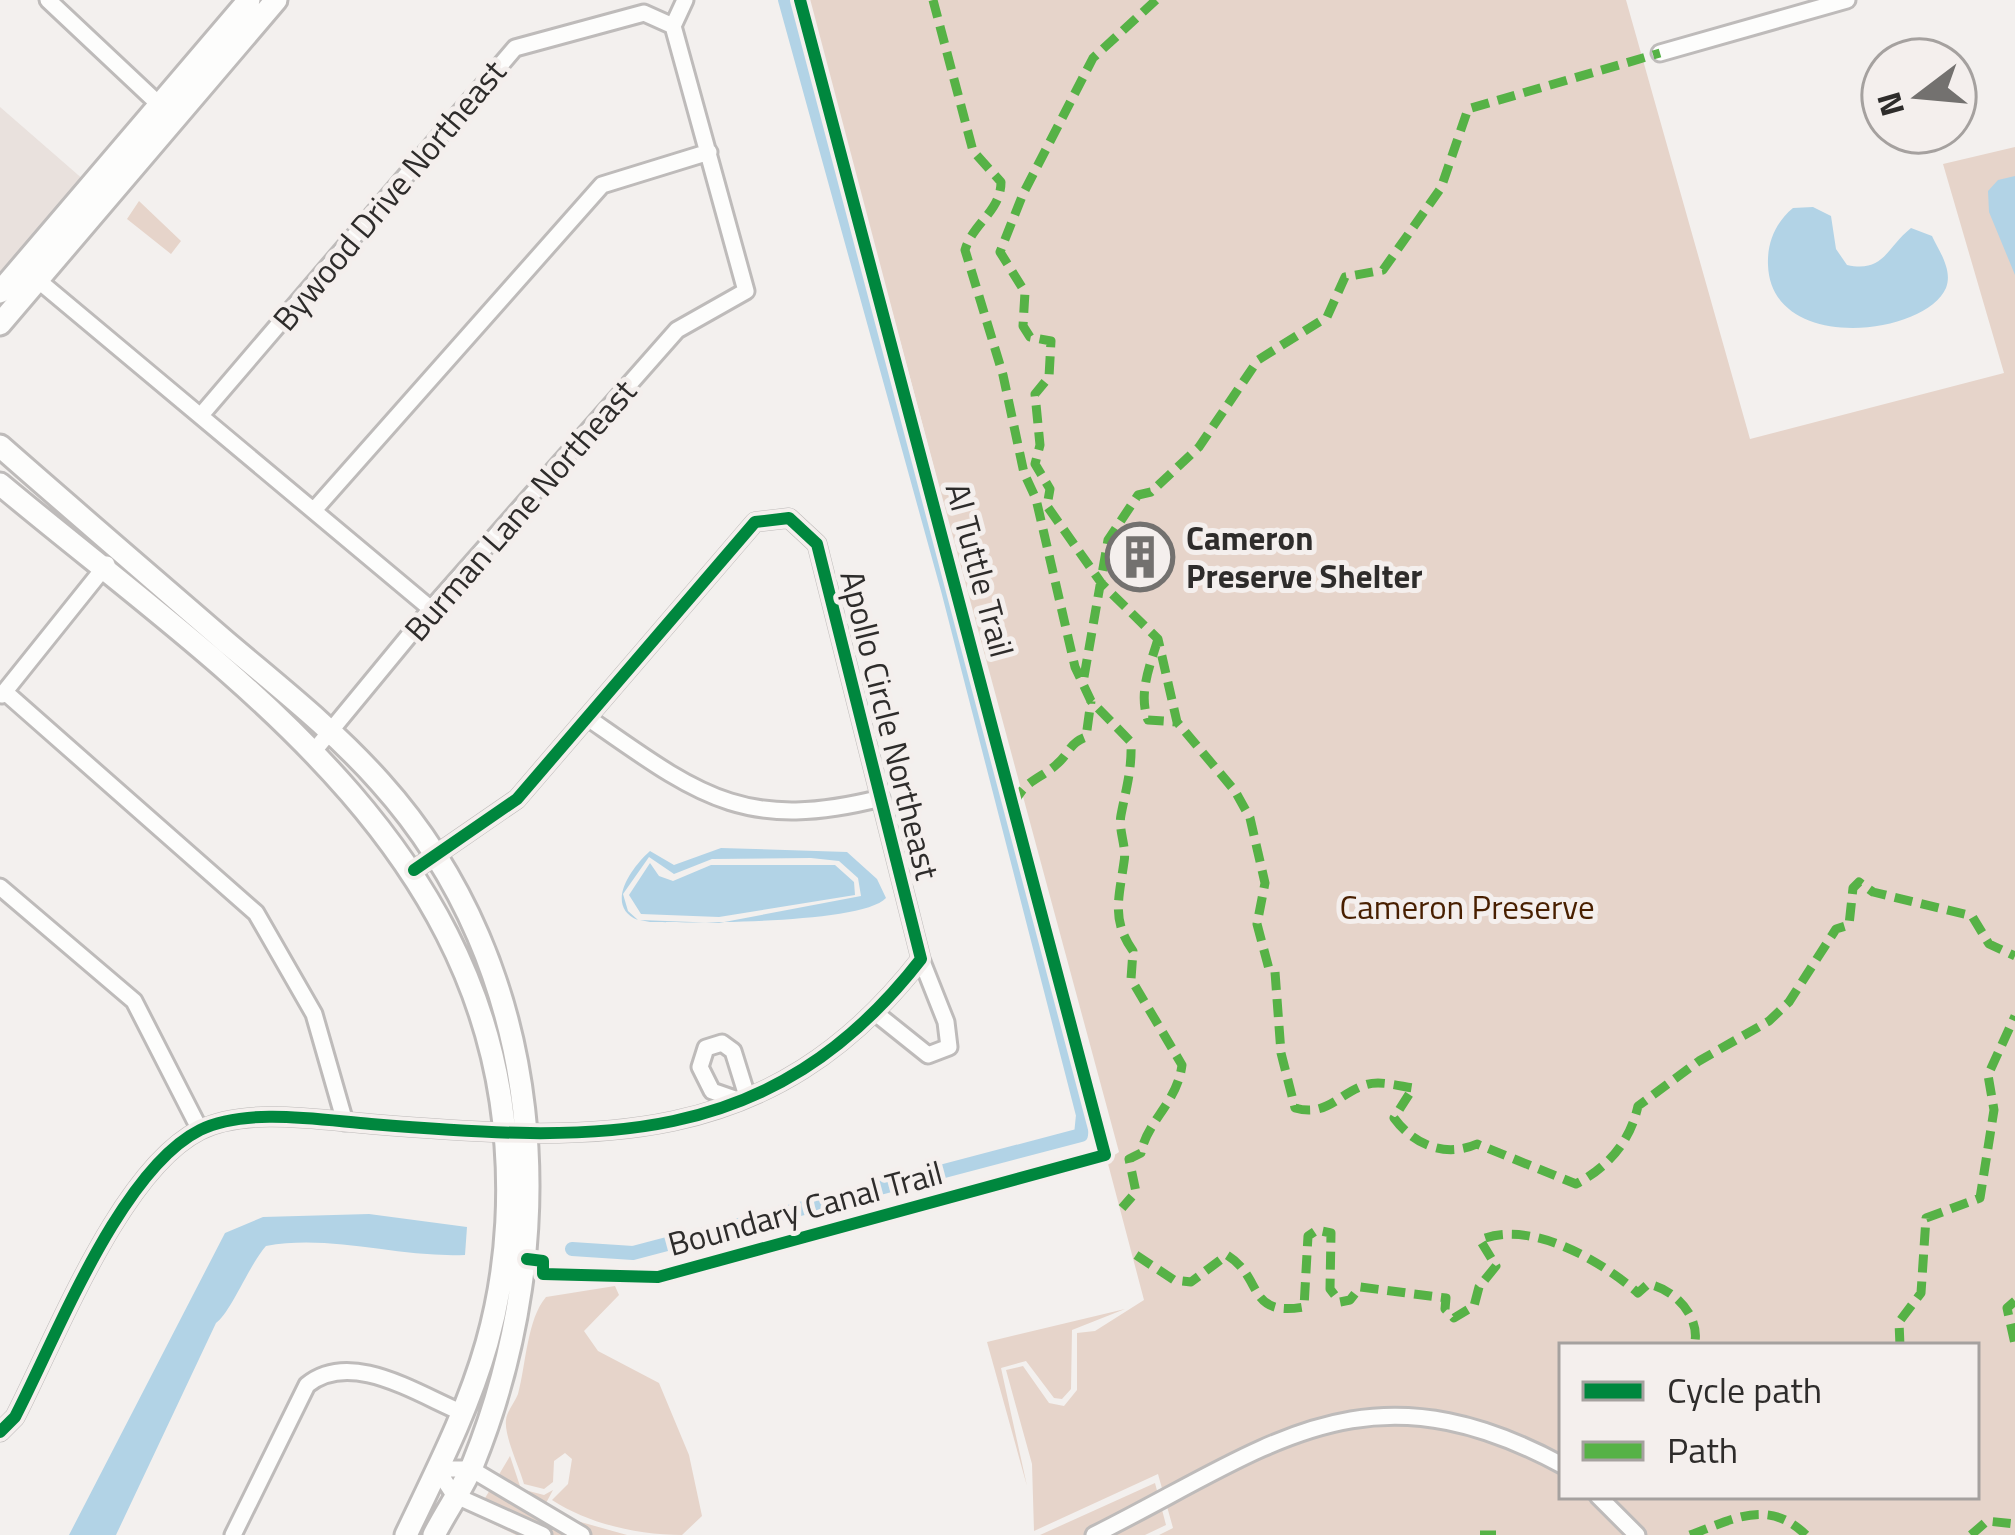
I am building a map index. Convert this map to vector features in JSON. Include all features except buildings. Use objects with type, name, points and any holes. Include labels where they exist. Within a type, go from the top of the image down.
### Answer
[{"type":"street","points":[[48,0],[168,112]]},
{"type":"street","points":[[168,112],[248,0]]},
{"type":"street","points":[[0,324],[30,273],[168,112],[276,0]]},
{"type":"street","points":[[315,509],[602,185],[709,152],[673,26],[685,0]]},
{"type":"street","points":[[1660,53],[1847,0]]},
{"type":"street","name":"Bywood Drive Northeast","points":[[202,414],[515,48],[646,6],[673,26]]},
{"type":"street","name":"Burman Lane Northeast","points":[[314,751],[431,609],[677,330],[746,292],[709,152]]},
{"type":"street","points":[[30,273],[431,609]]},
{"type":"street","points":[[0,292],[30,273]]},
{"type":"street","points":[[0,446],[330,731],[383,785],[434,857],[500,992],[519,1063],[530,1136],[527,1259],[512,1349],[471,1469],[434,1535]]},
{"type":"street","points":[[0,484],[314,751],[414,870],[477,999],[506,1135],[504,1260],[488,1341],[463,1413],[406,1535]]},
{"type":"street","name":"Apollo Circle Northeast","points":[[414,870],[518,799],[754,522],[789,518],[817,544],[922,959],[946,1022],[949,1047],[928,1055],[878,1015]]},
{"type":"street","points":[[118,549],[3,695],[256,913],[314,1014],[345,1122]]},
{"type":"street","points":[[588,718],[677,780],[746,809],[819,814],[880,797]]},
{"type":"street","points":[[0,887],[134,1001],[200,1130]]},
{"type":"street","points":[[0,1432],[16,1417],[127,1199],[160,1161],[200,1130],[250,1119],[530,1136],[642,1131],[806,1072],[878,1015],[922,959]]},
{"type":"street","points":[[232,1535],[307,1385],[324,1371],[350,1368],[463,1413]]},
{"type":"street","points":[[1094,1535],[1257,1446],[1339,1421],[1424,1417],[1470,1425],[1559,1464]]},
{"type":"street","points":[[437,1469],[471,1469],[582,1535]]},
{"type":"street","points":[[437,1469],[454,1495],[543,1535]]},
{"type":"street","points":[[1601,1499],[1637,1535]]},
{"type":"shaded area","points":[[0,107],[85,181],[0,281]]},
{"type":"green space","name":"Cameron Preserve","points":[[808,0],[1626,0],[1750,439],[2004,373],[1943,164],[2015,147],[2015,1535],[1159,1535],[1173,1528],[1158,1474],[1034,1531],[1032,1464],[1006,1370],[1023,1366],[1049,1403],[1064,1406],[1077,1390],[1077,1333],[1095,1331],[1144,1300],[1107,1160],[1119,1152]]},
{"type":"green space","points":[[139,201],[181,241],[171,254],[127,219]]},
{"type":"green space","points":[[615,1286],[619,1295],[584,1331],[598,1351],[659,1383],[689,1455],[702,1516],[682,1535],[614,1526],[566,1508],[552,1500],[568,1484],[572,1459],[565,1453],[554,1461],[553,1482],[544,1489],[524,1484],[509,1443],[507,1417],[518,1394],[531,1330],[546,1297]]},
{"type":"green space","points":[[1125,1309],[1072,1330],[1071,1389],[1062,1399],[1054,1398],[1026,1361],[1001,1368],[1027,1486],[987,1342]]},
{"type":"green space","points":[[510,1456],[521,1489],[544,1495],[553,1490],[546,1503],[570,1519],[627,1535],[516,1535],[475,1515]]},
{"type":"green space","points":[[1155,1483],[1166,1525],[1145,1535],[1040,1535]]},
{"type":"water","points":[[2015,176],[2015,275],[1989,212],[1988,191],[1998,180]]},
{"type":"water","points":[[1813,207],[1831,216],[1836,249],[1847,265],[1877,262],[1911,228],[1932,236],[1946,268],[1946,288],[1932,304],[1910,317],[1881,325],[1820,324],[1794,313],[1776,294],[1769,248],[1793,208]]},
{"type":"water","points":[[721,848],[847,852],[877,879],[886,898],[845,913],[725,922],[861,896],[858,878],[839,861],[811,858],[712,859],[674,874],[649,857],[623,894],[628,911],[638,920],[628,914],[623,906],[622,896],[624,887],[650,851],[674,865]]},
{"type":"water","points":[[650,863],[659,876],[673,881],[711,865],[835,865],[854,882],[855,895],[719,917],[641,914],[629,895]]},
{"type":"water","points":[[369,1214],[467,1227],[465,1255],[340,1244],[266,1246],[216,1323],[116,1535],[69,1535],[225,1233],[263,1217]]},
{"type":"waterway","points":[[572,1249],[633,1253],[1081,1135],[1083,1115],[948,590],[785,0]]},
{"type":"marked path","points":[[933,0],[973,151],[1001,182],[996,201],[965,250],[1003,375],[1024,473],[1036,499],[1075,667],[1091,701],[1131,742],[1120,821],[1125,856],[1118,908],[1133,951],[1131,979],[1182,1065],[1141,1153],[1129,1159],[1136,1192],[1122,1208]]},
{"type":"marked path","points":[[1156,0],[1093,58],[1023,194],[1000,252],[1025,292],[1023,326],[1030,337],[1051,341],[1049,377],[1035,394],[1040,445],[1035,464],[1050,489],[1047,506],[1102,584],[1158,639],[1177,722],[1235,791],[1250,818],[1265,883],[1257,924],[1269,969],[1275,972],[1281,1053],[1295,1108],[1324,1107],[1371,1084],[1413,1088],[1394,1118],[1421,1142],[1453,1150],[1477,1144],[1576,1184],[1616,1152],[1638,1106],[1699,1061],[1769,1021],[1789,1002],[1836,929],[1849,925],[1853,888],[1859,882],[1873,892],[1972,916],[1989,944],[2015,956]]},
{"type":"marked path","points":[[1084,677],[1108,540],[1138,495],[1151,492],[1199,447],[1258,360],[1327,317],[1345,277],[1383,270],[1441,188],[1468,109],[1660,53]]},
{"type":"marked path","points":[[1158,639],[1146,680],[1145,710],[1148,720],[1177,722]]},
{"type":"marked path","points":[[1014,805],[1027,785],[1086,737],[1091,701]]},
{"type":"marked path","points":[[1900,1343],[1899,1322],[1921,1293],[1926,1218],[1980,1198],[1994,1110],[1988,1075],[2015,1016]]},
{"type":"marked path","points":[[1136,1255],[1174,1280],[1191,1282],[1227,1255],[1239,1264],[1264,1301],[1286,1309],[1304,1307],[1308,1236],[1317,1230],[1331,1233],[1330,1289],[1340,1302],[1350,1300],[1360,1287],[1446,1298],[1445,1309],[1454,1318],[1474,1306],[1479,1287],[1496,1266],[1480,1240],[1520,1235],[1564,1246],[1638,1293],[1648,1284],[1668,1292],[1690,1315],[1694,1343]]},
{"type":"marked path","points":[[2015,1301],[2007,1308],[2015,1344]]},
{"type":"marked path","points":[[1690,1535],[1750,1515],[1778,1517],[1806,1535]]},
{"type":"marked path","points":[[1971,1535],[1987,1521],[2015,1524]]},
{"type":"marked path","points":[[1480,1535],[1496,1535]]},
{"type":"cycle path","name":"Al Tuttle Trail","points":[[527,1259],[543,1261],[543,1274],[658,1277],[1105,1155],[800,0]]},
{"type":"cycle path","points":[[0,1432],[15,1417],[117,1218],[171,1151],[200,1130],[262,1117],[530,1133],[604,1131],[673,1121],[740,1101],[803,1069],[863,1023],[921,959],[817,544],[789,518],[755,522],[517,799],[414,870]]},
{"type":"place","name":"Cameron Preserve Shelter","points":[[1140,557]]}]
